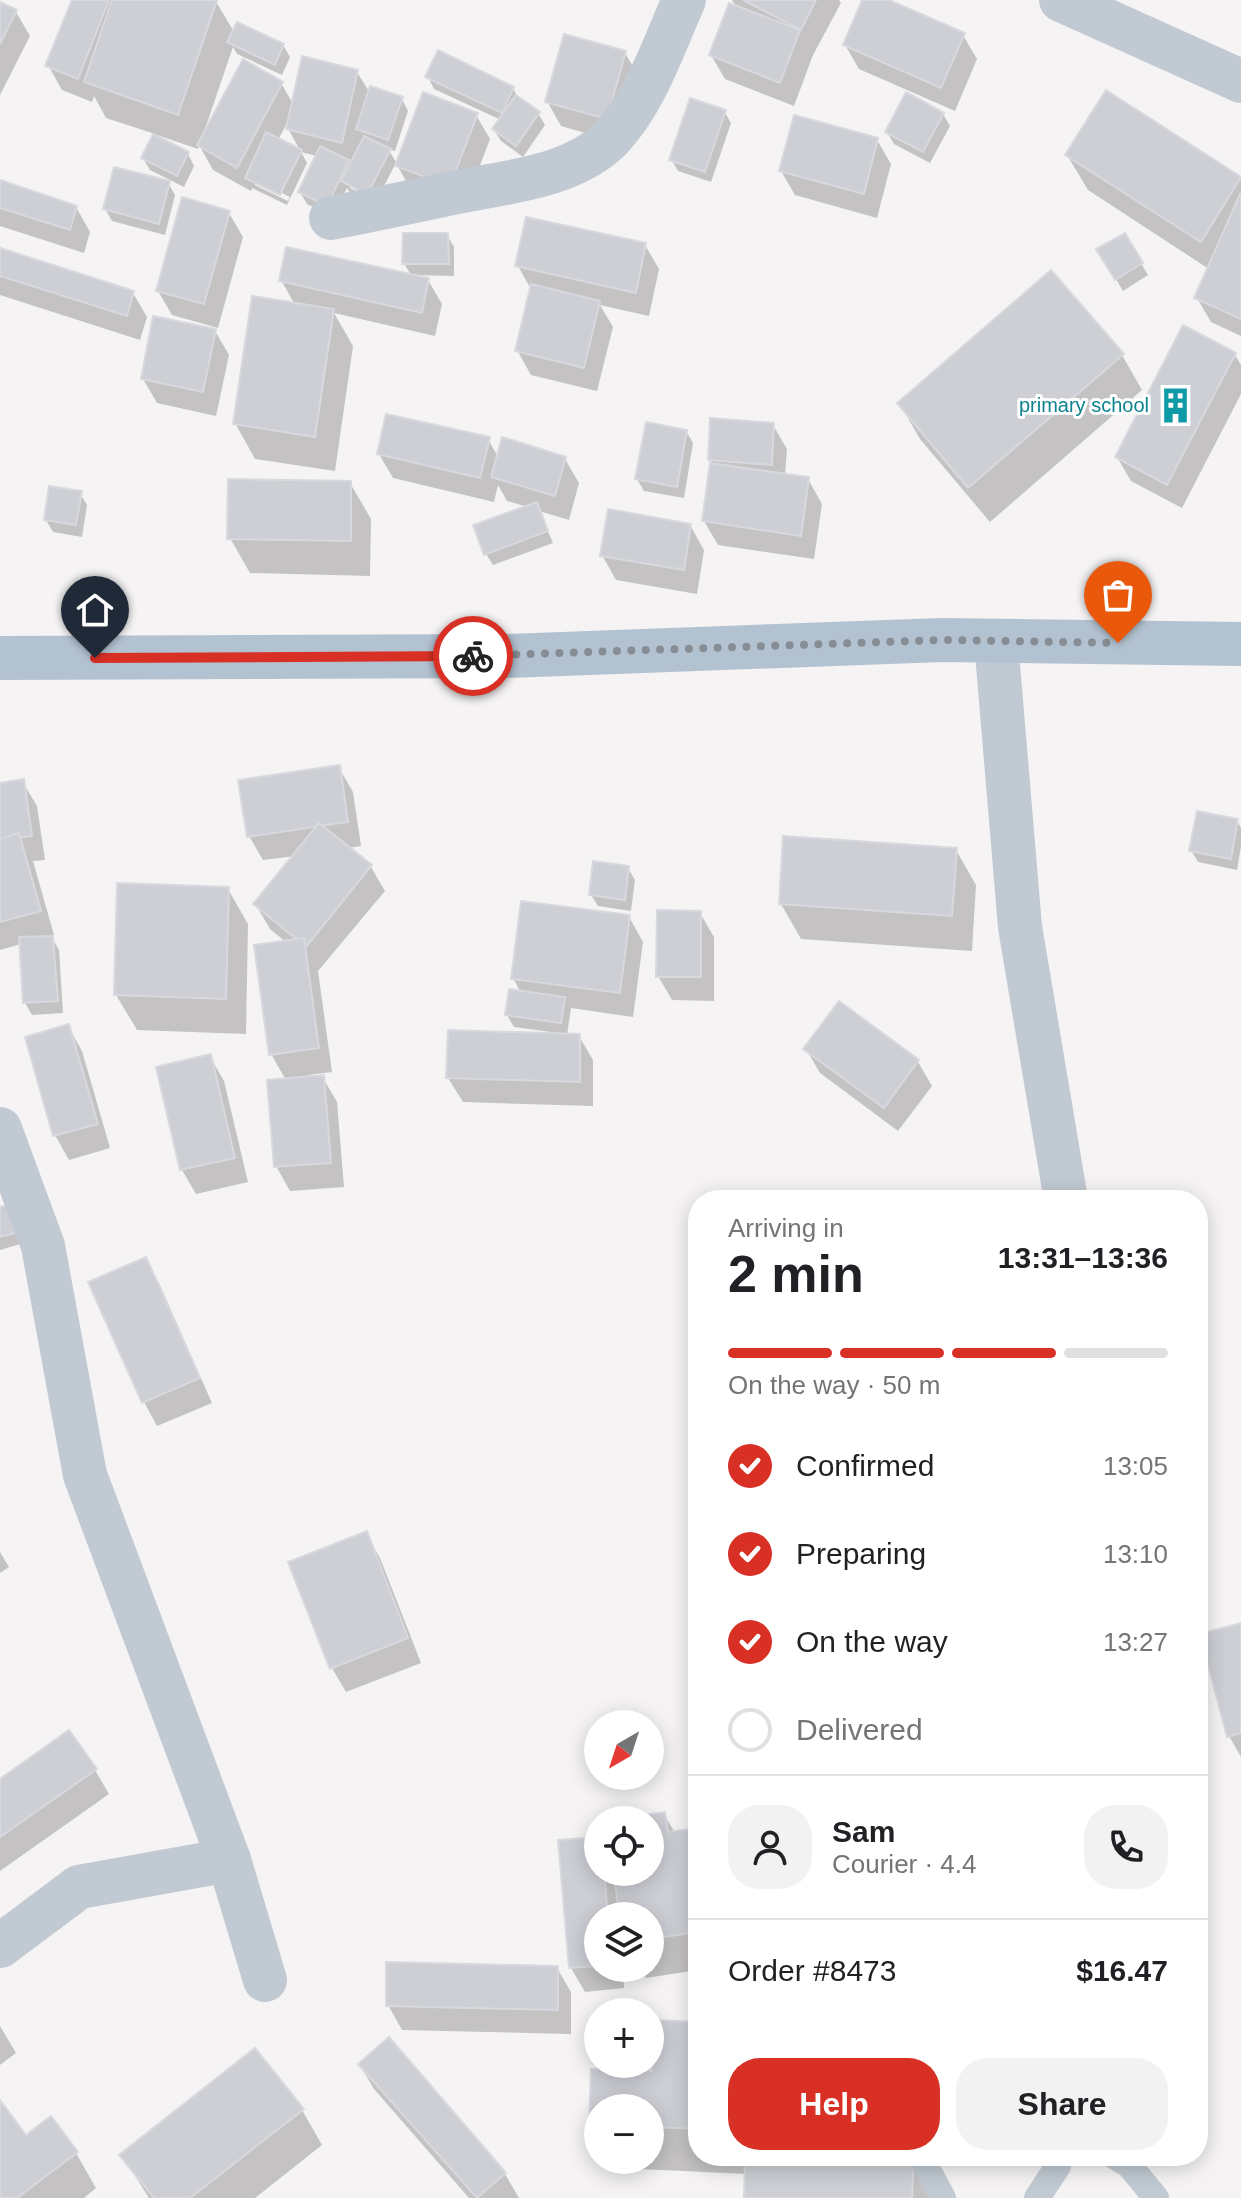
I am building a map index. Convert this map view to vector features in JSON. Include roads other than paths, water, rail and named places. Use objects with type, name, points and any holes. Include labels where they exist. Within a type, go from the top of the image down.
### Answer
[{"type":"main road","points":[[0,658],[508,656],[942,640],[1241,644]]},
{"type":"street","points":[[331,218],[530,177],[587,157],[608,141],[629,115],[651,76],[684,0]]},
{"type":"street","points":[[1061,0],[1127,14],[1241,81]]},
{"type":"street","points":[[996,641],[1020,927],[1064,1190]]},
{"type":"street","points":[[0,1129],[43,1246],[85,1475],[229,1860],[265,1980]]},
{"type":"street","points":[[0,1946],[79,1887],[229,1860]]},
{"type":"lane","points":[[926,2166],[943,2198]]},
{"type":"lane","points":[[1037,2198],[1058,2166]]},
{"type":"lane","points":[[1130,2166],[1156,2198]]},
{"type":"place","name":"primary school","points":[[1175,405]]}]
